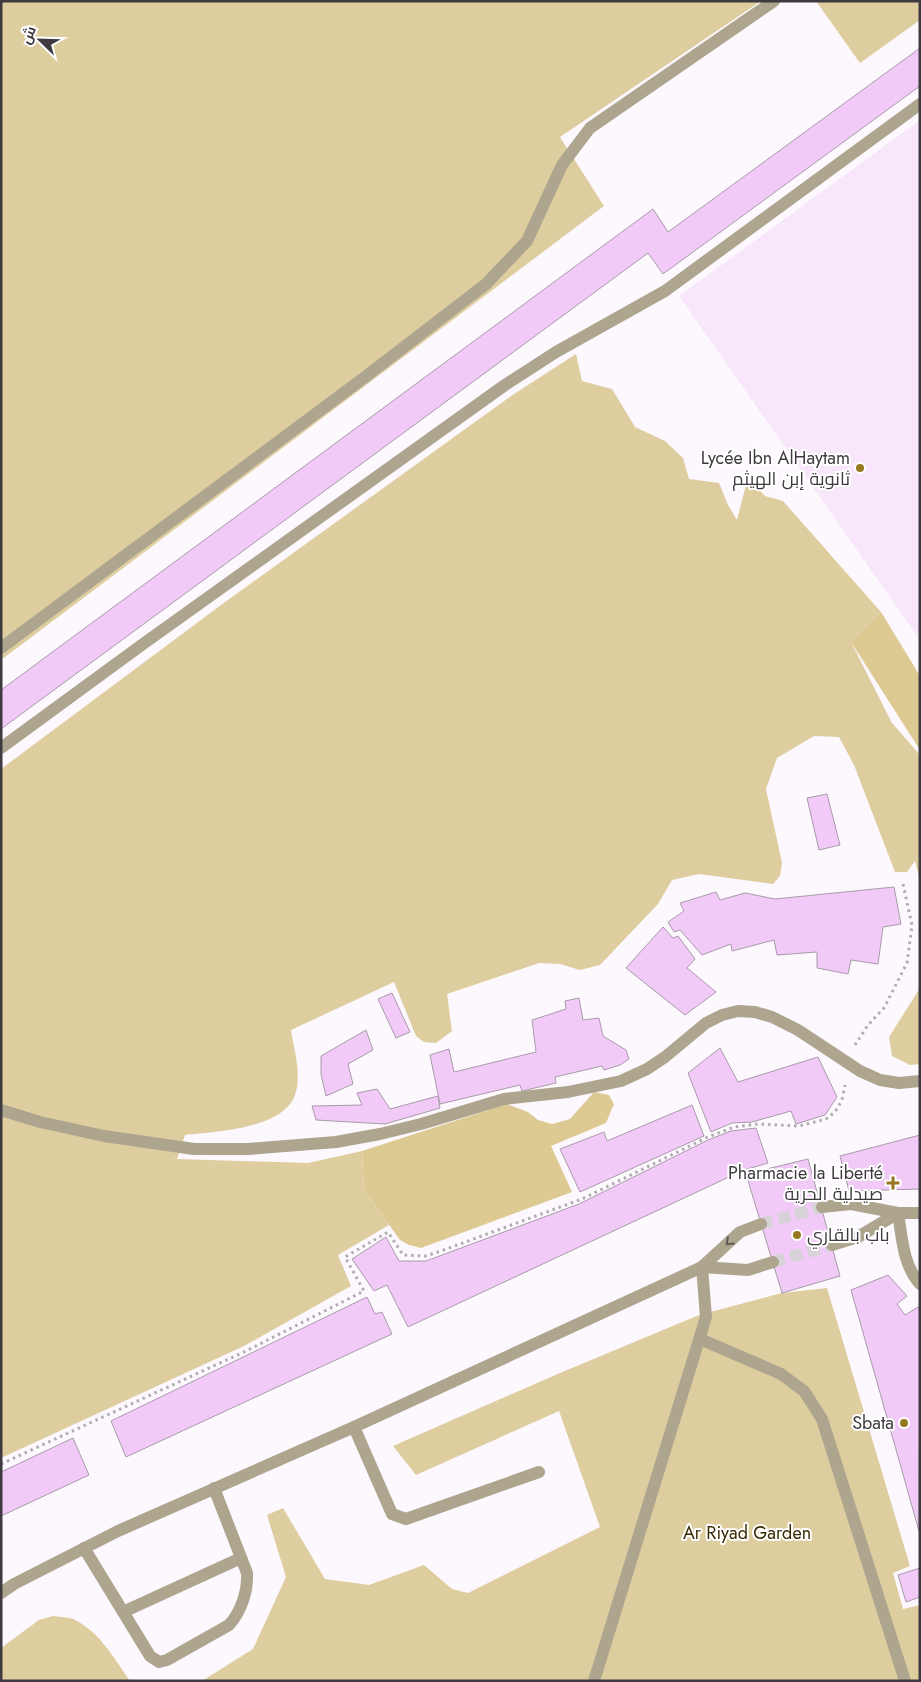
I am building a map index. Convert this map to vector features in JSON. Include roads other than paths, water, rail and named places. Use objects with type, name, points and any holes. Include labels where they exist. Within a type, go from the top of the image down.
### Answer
[{"type":"street","points":[[1,648],[365,377],[486,284],[527,241],[562,165],[590,128],[774,1]]},
{"type":"street","points":[[1,748],[505,385],[556,352],[665,291],[920,104]]},
{"type":"street","points":[[1,1110],[40,1122],[104,1136],[194,1150],[248,1149],[336,1142],[421,1124],[504,1099],[568,1092],[621,1081],[659,1061],[706,1023],[738,1010],[755,1012],[798,1030],[860,1071],[880,1080],[899,1083],[920,1081]]},
{"type":"street","points":[[822,1207],[851,1204],[898,1213],[920,1213]]},
{"type":"street","points":[[832,1245],[858,1237],[898,1213]]},
{"type":"street","points":[[898,1213],[906,1263],[913,1277],[920,1284]]},
{"type":"street","points":[[1,1593],[14,1584],[118,1531],[354,1427],[702,1267],[740,1232],[761,1224]]},
{"type":"street","points":[[702,1267],[748,1270],[773,1262]]},
{"type":"street","points":[[594,1681],[706,1317],[702,1267]]},
{"type":"street","points":[[700,1338],[781,1374],[804,1391],[822,1419],[905,1681]]},
{"type":"street","points":[[354,1427],[392,1514],[406,1519],[539,1472]]},
{"type":"street","points":[[84,1548],[150,1656],[159,1662],[167,1660],[229,1625],[234,1620],[248,1583],[247,1573],[214,1488]]},
{"type":"street","points":[[123,1612],[241,1558]]},
{"type":"tunnel","points":[[761,1224],[822,1207]]},
{"type":"tunnel","points":[[773,1262],[832,1245]]},
{"type":"place","name":"Lycée Ibn AlHaytam ثانوية إبن الهيثم","points":[[860,468]]},
{"type":"place","name":"Pharmacie la Liberté صيدلية الحرية","points":[[893,1183]]},
{"type":"place","name":"باب بالقاري","points":[[797,1235]]},
{"type":"place","name":"Sbata","points":[[904,1423]]},
{"type":"park label","name":"Ar Riyad Garden","points":[[747,1533]]}]
